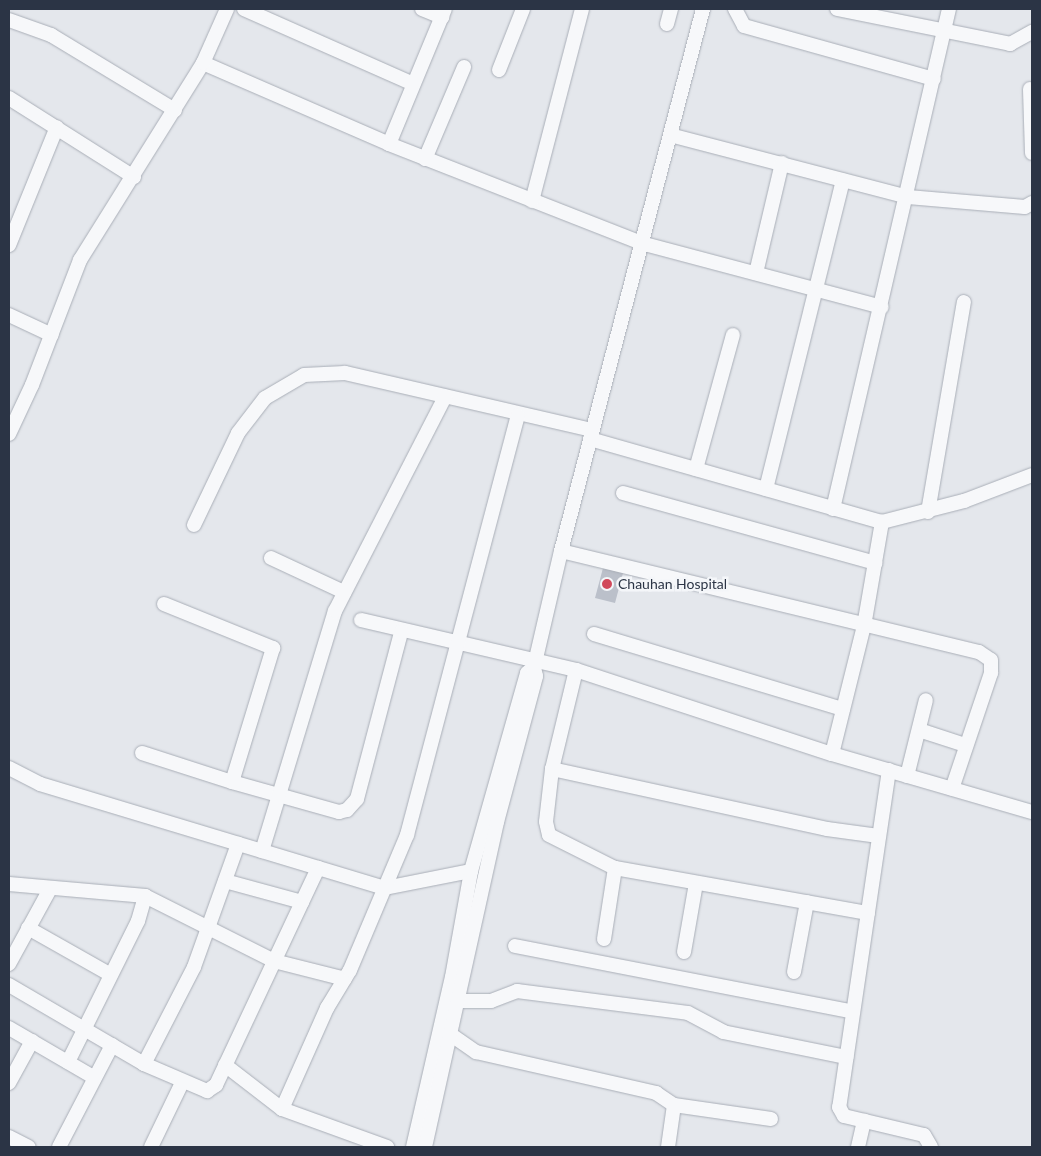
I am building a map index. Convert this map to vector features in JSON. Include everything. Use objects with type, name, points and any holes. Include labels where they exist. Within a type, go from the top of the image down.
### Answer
[{"type":"street","points":[[9,434],[12,419],[52,335],[80,260],[134,177],[203,63],[227,9]]},
{"type":"street","points":[[244,9],[413,84]]},
{"type":"street","points":[[389,144],[444,13],[422,9]]},
{"type":"street","points":[[499,70],[523,9]]},
{"type":"street","points":[[532,201],[582,9]]},
{"type":"street","points":[[667,24],[671,9]]},
{"type":"street","points":[[412,1147],[452,1001],[536,676],[534,665],[560,551],[703,9]]},
{"type":"street","points":[[735,9],[744,26],[934,79]]},
{"type":"street","points":[[837,9],[944,33],[1010,44],[1032,32]]},
{"type":"street","points":[[833,508],[908,197],[949,9]]},
{"type":"street","points":[[9,20],[51,35],[175,110]]},
{"type":"street","points":[[203,63],[425,159],[642,243],[882,307]]},
{"type":"street","points":[[425,159],[464,67]]},
{"type":"street","points":[[1030,89],[1032,153]]},
{"type":"street","points":[[9,98],[134,177]]},
{"type":"street","points":[[9,245],[57,127]]},
{"type":"street","points":[[670,135],[908,197],[1025,207],[1032,203]]},
{"type":"street","points":[[756,273],[782,163]]},
{"type":"street","points":[[766,489],[818,290],[843,180]]},
{"type":"street","points":[[928,512],[964,302]]},
{"type":"street","points":[[9,315],[52,335]]},
{"type":"street","points":[[696,469],[733,335]]},
{"type":"street","points":[[194,525],[238,433],[265,398],[304,375],[345,373],[444,396],[591,435],[696,469],[882,522],[928,512],[1032,475]]},
{"type":"street","points":[[262,851],[329,628],[344,592],[444,396]]},
{"type":"street","points":[[282,1109],[327,1008],[345,979],[407,835],[518,415]]},
{"type":"street","points":[[623,493],[875,563]]},
{"type":"street","points":[[832,754],[864,626],[882,522]]},
{"type":"street","points":[[560,551],[864,626],[979,652],[991,660],[991,673],[965,745],[952,789]]},
{"type":"street","points":[[272,558],[344,592]]},
{"type":"street","points":[[164,604],[273,648],[232,782]]},
{"type":"street","points":[[360,620],[534,665],[576,670],[832,754],[1032,812]]},
{"type":"street","points":[[142,753],[232,782],[280,792],[339,812],[353,807],[401,632]]},
{"type":"street","points":[[594,634],[843,710]]},
{"type":"street","points":[[425,1147],[450,1034],[452,1001],[470,871],[527,672],[534,665]]},
{"type":"street","points":[[576,670],[552,769],[546,822],[549,835],[615,868],[868,913]]},
{"type":"street","points":[[907,776],[926,700]]},
{"type":"street","points":[[918,730],[965,745]]},
{"type":"street","points":[[9,768],[40,784],[385,888],[470,871]]},
{"type":"street","points":[[552,769],[827,829],[879,836]]},
{"type":"street","points":[[889,770],[840,1107],[844,1116],[924,1135],[932,1147]]},
{"type":"street","points":[[144,1064],[194,967],[238,844]]},
{"type":"street","points":[[9,985],[144,1064],[182,1083],[207,1091],[216,1086],[318,868]]},
{"type":"street","points":[[604,939],[615,868]]},
{"type":"street","points":[[225,881],[302,902]]},
{"type":"street","points":[[684,952],[696,883]]},
{"type":"street","points":[[9,884],[145,896],[274,961],[345,979]]},
{"type":"street","points":[[9,964],[50,889]]},
{"type":"street","points":[[68,1062],[138,921],[145,896]]},
{"type":"street","points":[[794,972],[807,902]]},
{"type":"street","points":[[28,928],[111,975]]},
{"type":"street","points":[[515,946],[853,1012]]},
{"type":"street","points":[[452,1001],[491,1002],[517,991],[688,1013],[723,1032],[846,1057]]},
{"type":"street","points":[[9,1028],[95,1078]]},
{"type":"street","points":[[450,1034],[476,1052],[656,1093],[674,1105],[771,1119]]},
{"type":"street","points":[[9,1083],[32,1041]]},
{"type":"street","points":[[59,1147],[112,1045]]},
{"type":"street","points":[[225,1065],[282,1109],[387,1147]]},
{"type":"street","points":[[151,1147],[182,1083]]},
{"type":"street","points":[[668,1147],[674,1105]]},
{"type":"street","points":[[858,1147],[864,1121]]},
{"type":"street","points":[[9,1137],[29,1147]]},
{"type":"building","points":[[603,568],[623,573],[615,603],[595,598]]},
{"type":"place","name":"Chauhan Hospital","points":[[607,584]]}]
